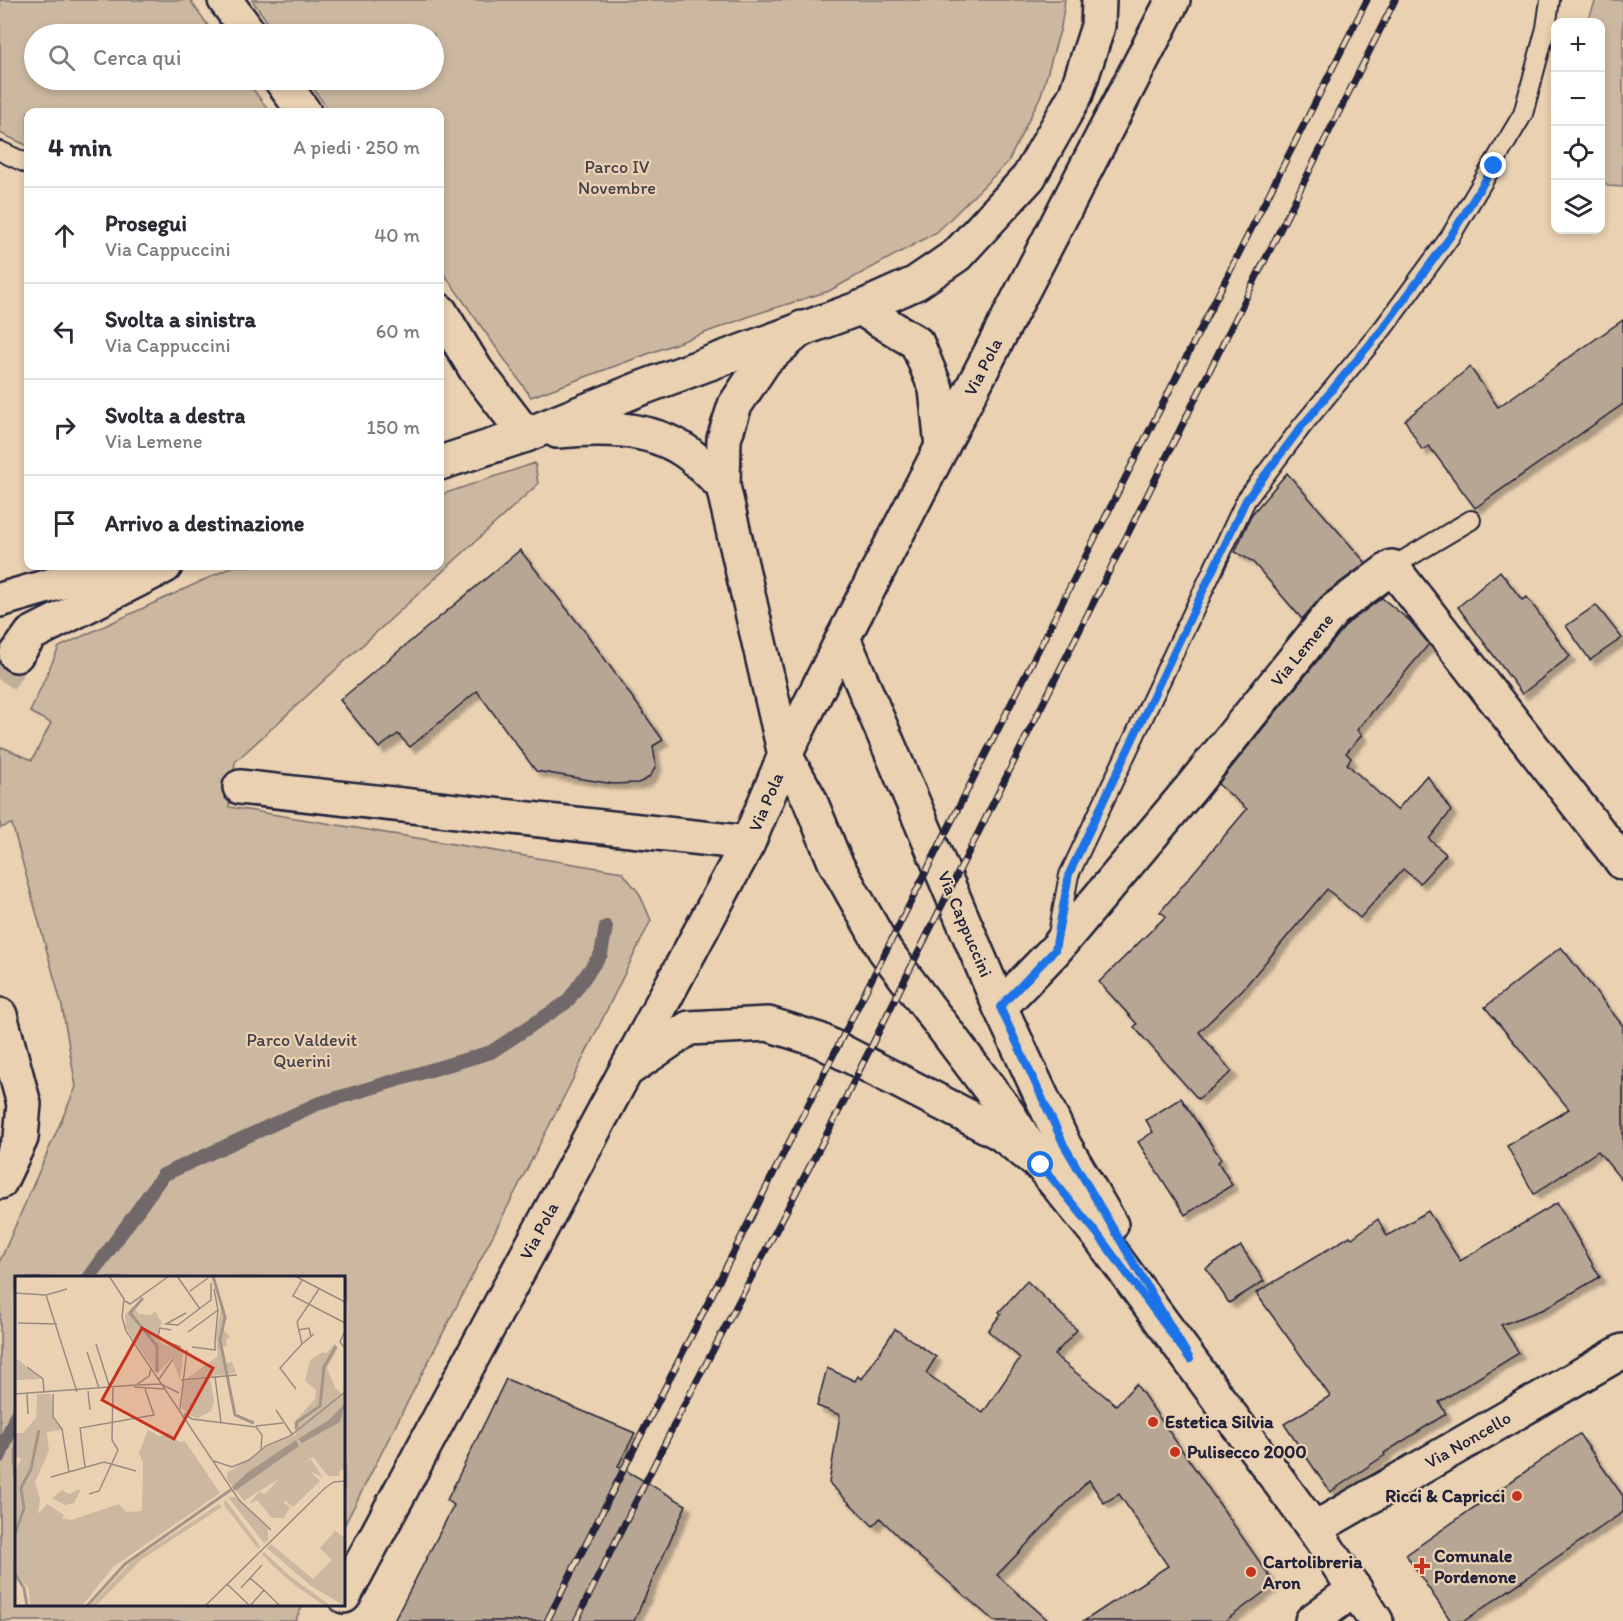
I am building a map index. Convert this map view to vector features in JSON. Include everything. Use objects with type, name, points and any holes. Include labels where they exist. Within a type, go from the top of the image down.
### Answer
[{"type":"street","points":[[225,0],[243,24]]},
{"type":"street","points":[[444,462],[526,435],[802,328],[860,308],[916,283],[957,255],[1029,177],[1076,94],[1098,26],[1099,0]]},
{"type":"street","name":"Via Pola","points":[[345,1594],[748,843],[785,755],[843,638],[1173,0]]},
{"type":"street","points":[[288,90],[301,108]]},
{"type":"street","points":[[860,308],[887,322],[917,343],[936,389],[942,447]]},
{"type":"street","points":[[444,318],[476,370],[526,435]]},
{"type":"street","name":"Via Cappuccini","points":[[802,328],[765,360],[735,405],[724,439],[723,486],[785,755],[809,798],[835,862],[884,949],[1007,1112],[1041,1165],[1099,1236],[1190,1359],[1314,1529],[1376,1621]]},
{"type":"street","points":[[526,435],[620,429],[653,436],[685,451],[723,486]]},
{"type":"street","points":[[1392,567],[1623,863]]},
{"type":"street","name":"Via Lemene","points":[[1000,1007],[1055,950],[1191,788],[1334,610],[1392,567]]},
{"type":"street","points":[[0,600],[103,570]]},
{"type":"street","points":[[16,655],[30,634],[157,570]]},
{"type":"street","name":"Via Cappuccini","points":[[843,638],[1000,1007],[1064,1145],[1190,1359]]},
{"type":"street","points":[[240,787],[748,843]]},
{"type":"street","points":[[0,1015],[24,1104],[21,1138],[0,1182]]},
{"type":"street","name":"Via Cappuccini","points":[[623,1073],[689,1028],[768,1024],[819,1040],[934,1098],[1000,1133],[1041,1165]]},
{"type":"street","name":"Via Noncello","points":[[1314,1529],[1623,1351]]},
{"type":"street","points":[[1312,1621],[1354,1589]]},
{"type":"street","points":[[330,1621],[338,1606]]},
{"type":"lane","points":[[1055,950],[1069,874],[1246,500],[1302,426],[1384,327],[1450,237],[1494,166],[1523,114],[1546,28],[1550,0]]},
{"type":"lane","points":[[0,151],[24,162]]},
{"type":"lane","points":[[1392,567],[1471,520]]},
{"type":"green space","points":[[0,0],[190,0],[207,24],[24,24],[24,90],[254,90],[267,108],[24,108],[24,144],[0,133]]},
{"type":"green space","name":"Parco IV Novembre","points":[[252,0],[1065,0],[1061,27],[1041,95],[1008,162],[937,232],[829,291],[756,314],[531,397],[444,274],[444,108],[327,108],[314,90],[444,90],[444,24],[269,24]]},
{"type":"green space","points":[[1596,0],[1623,0],[1623,187],[1605,184],[1605,18],[1589,18]]},
{"type":"green space","name":"Parco Valdevit Querini","points":[[535,463],[538,484],[235,762],[229,807],[622,872],[639,893],[651,920],[571,1083],[345,1524],[345,1276],[15,1276],[15,1606],[302,1606],[295,1621],[0,1621],[0,1261],[76,1087],[62,1006],[12,824],[0,828],[0,750],[2,747],[32,760],[51,723],[30,712],[59,647],[225,570],[444,570],[444,494]]},
{"type":"building","points":[[1623,320],[1623,404],[1475,508],[1429,446],[1422,450],[1405,420],[1470,367],[1498,407]]},
{"type":"building","points":[[1287,473],[1366,563],[1323,595],[1302,619],[1252,561],[1235,552],[1252,514]]},
{"type":"building","points":[[520,550],[586,633],[663,740],[653,746],[656,766],[645,780],[638,783],[613,784],[536,771],[477,691],[410,747],[398,734],[379,748],[340,700]]},
{"type":"building","points":[[1500,571],[1522,600],[1527,597],[1570,656],[1522,694],[1458,607]]},
{"type":"building","points":[[1382,598],[1410,621],[1429,644],[1357,730],[1362,735],[1346,753],[1351,758],[1347,764],[1397,810],[1427,775],[1451,811],[1429,839],[1446,854],[1420,883],[1403,869],[1360,918],[1327,889],[1243,989],[1199,1032],[1232,1072],[1198,1099],[1134,1027],[1137,1024],[1099,982],[1166,916],[1160,912],[1247,809],[1218,784],[1347,624]]},
{"type":"building","points":[[1596,605],[1622,638],[1590,660],[1566,626]]},
{"type":"building","points":[[1561,947],[1623,1026],[1623,1182],[1598,1151],[1534,1194],[1507,1146],[1569,1109],[1485,1007]]},
{"type":"building","points":[[1181,1098],[1221,1159],[1218,1162],[1232,1185],[1185,1215],[1138,1142],[1153,1132],[1146,1120]]},
{"type":"building","points":[[1557,1203],[1600,1277],[1544,1309],[1501,1325],[1519,1353],[1439,1402],[1446,1414],[1384,1453],[1385,1455],[1330,1492],[1284,1424],[1330,1396],[1256,1293],[1350,1236],[1352,1238],[1378,1219],[1387,1236],[1428,1211],[1460,1261]]},
{"type":"building","points":[[1241,1246],[1264,1281],[1229,1303],[1206,1268]]},
{"type":"building","points":[[1027,1281],[1077,1330],[1054,1355],[1116,1405],[1136,1384],[1275,1584],[1225,1621],[1084,1621],[1168,1566],[1119,1494],[1104,1503],[1089,1480],[997,1575],[1049,1621],[994,1621],[914,1552],[880,1518],[873,1526],[829,1483],[840,1415],[817,1406],[827,1368],[855,1381],[858,1376],[862,1379],[895,1329],[936,1357],[926,1373],[983,1413],[1020,1358],[988,1331],[1001,1314],[999,1312]]},
{"type":"building","points":[[506,1379],[635,1433],[618,1466],[686,1505],[634,1621],[394,1621],[454,1505],[447,1500]]},
{"type":"building","points":[[1579,1434],[1623,1496],[1623,1512],[1464,1621],[1451,1621],[1406,1555]]},
{"type":"waterway","points":[[90,1276],[163,1175],[317,1104],[491,1052],[567,1002],[601,954],[606,927]]},
{"type":"waterway","points":[[0,1456],[15,1418]]},
{"type":"tunnel","points":[[0,680],[16,655]]},
{"type":"railway","points":[[547,1621],[1367,0]]},
{"type":"railway","points":[[576,1621],[679,1415],[842,1105],[1395,0]]},
{"type":"place","name":"Estetica Silvia","points":[[1153,1422]]},
{"type":"place","name":"Pulisecco 2000","points":[[1175,1452]]},
{"type":"place","name":"Ricci & Capricci","points":[[1517,1496]]},
{"type":"place","name":"Comunale Pordenone","points":[[1422,1566]]},
{"type":"place","name":"Cartolibreria Aron","points":[[1251,1572]]},
{"type":"route","points":[[1041,1165],[1099,1236],[1190,1359],[1064,1145],[1000,1007],[1055,950],[1069,874],[1138,734],[1178,642],[1246,500],[1302,426],[1384,327],[1450,237],[1494,166]]}]
